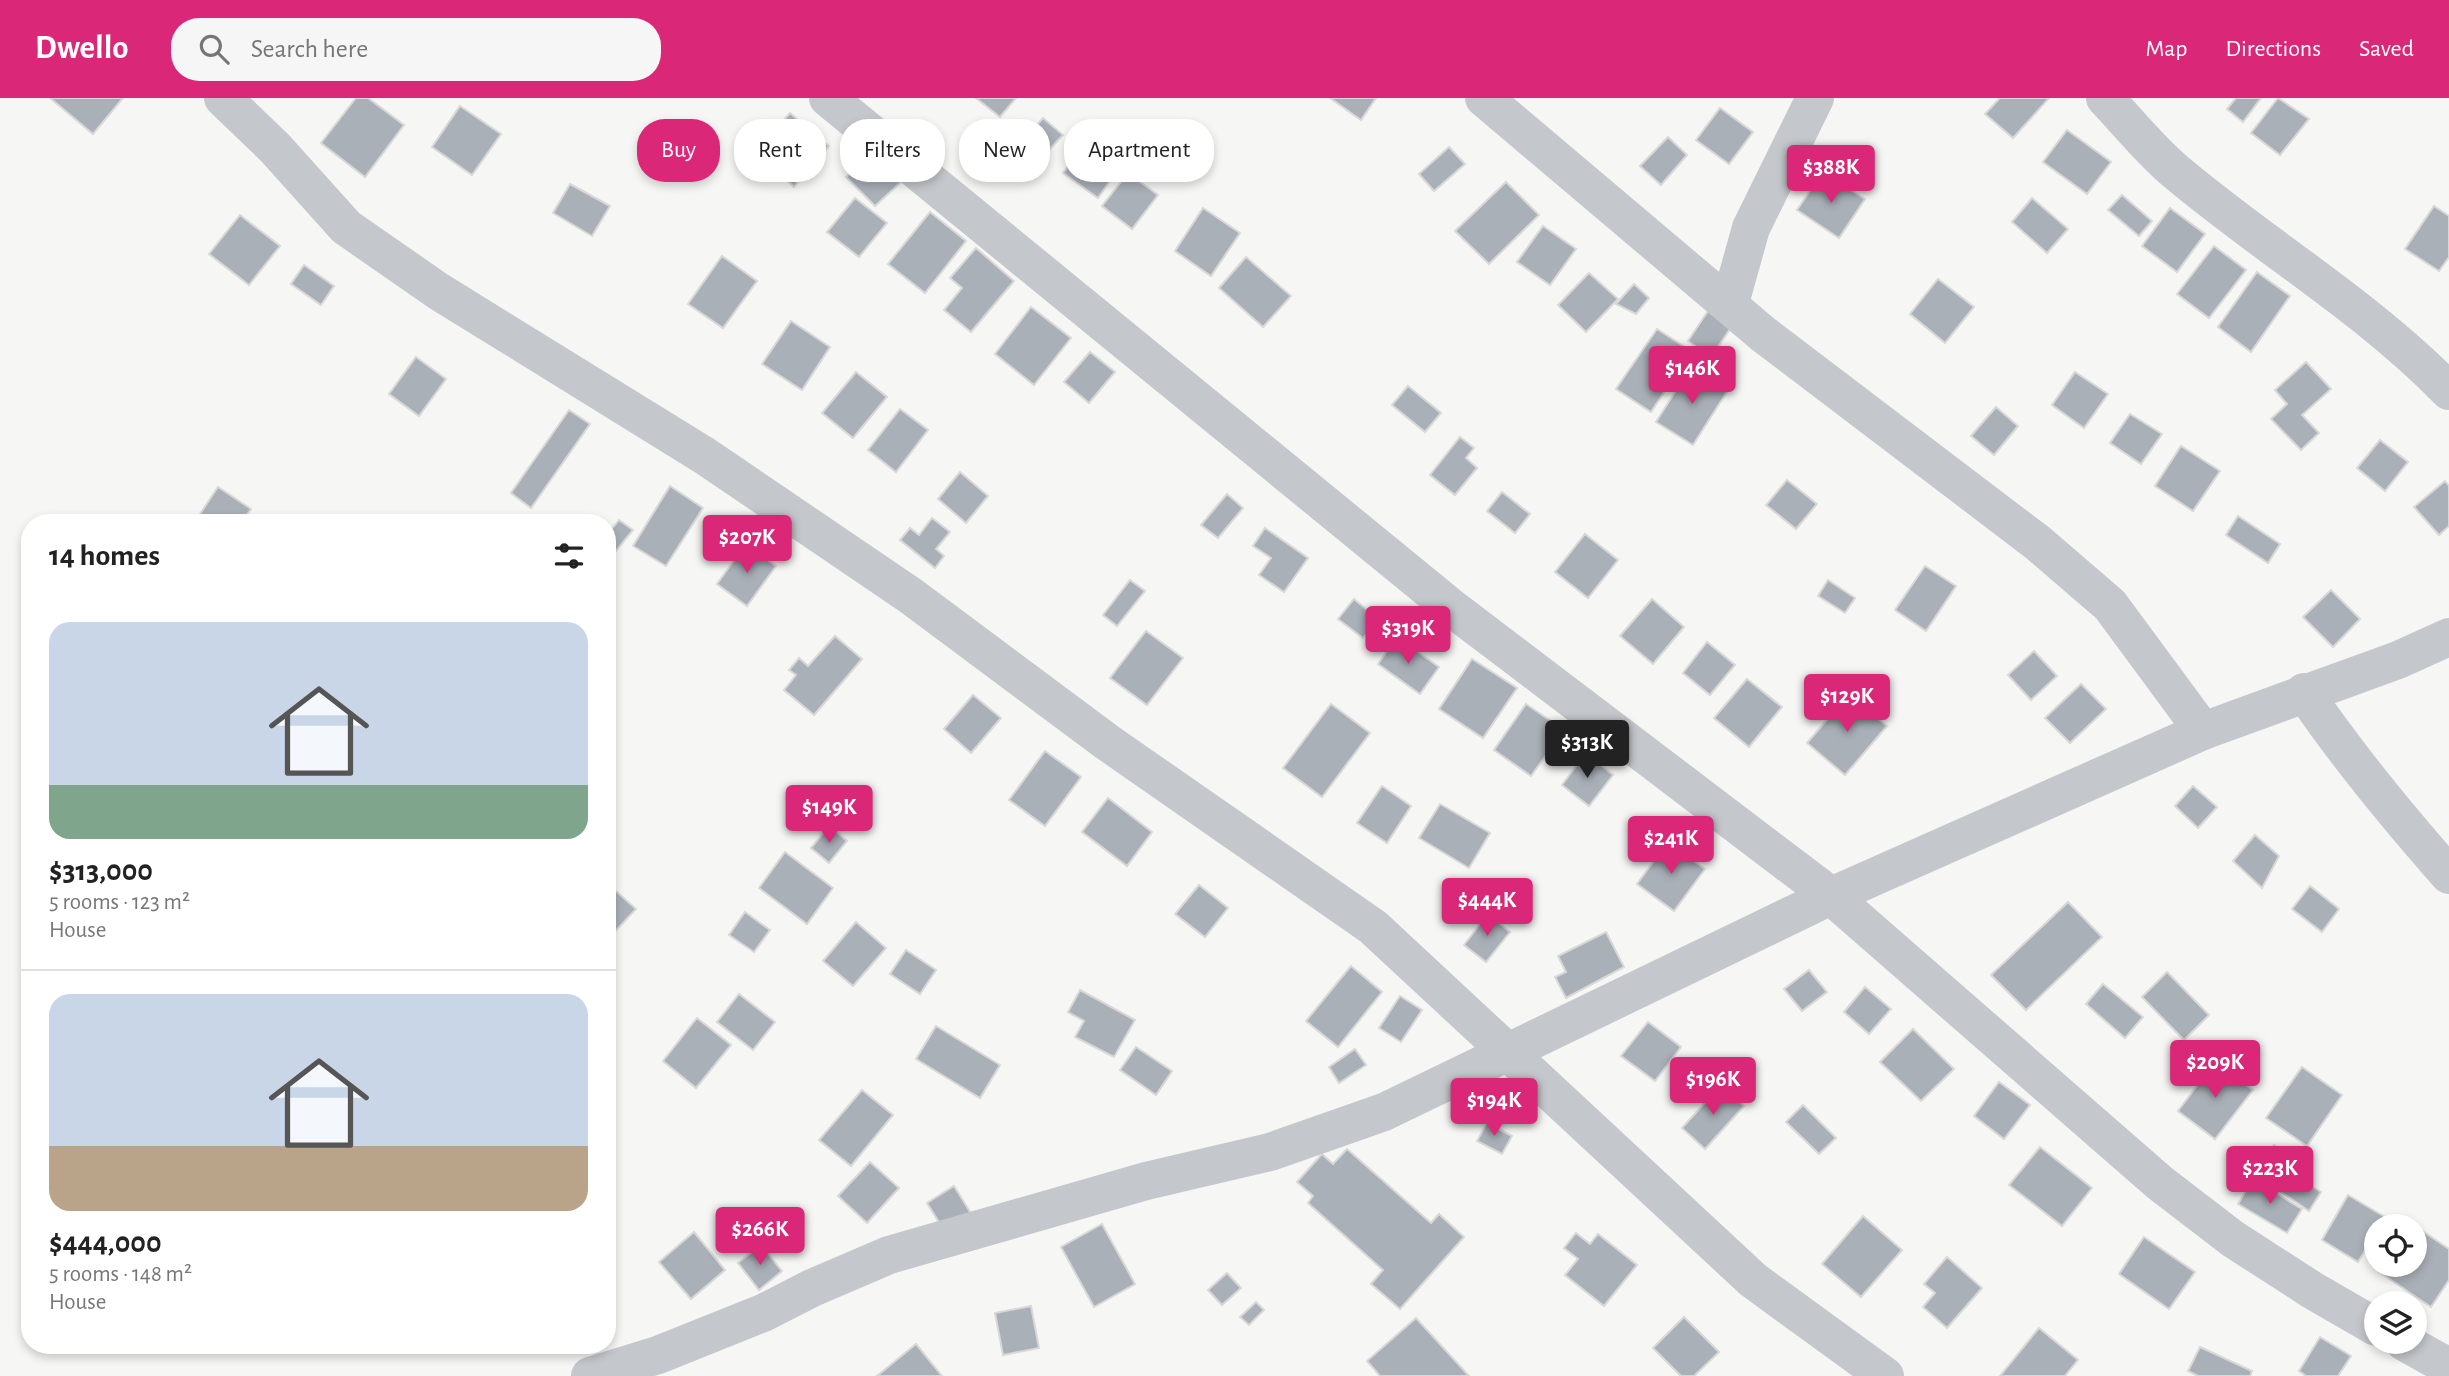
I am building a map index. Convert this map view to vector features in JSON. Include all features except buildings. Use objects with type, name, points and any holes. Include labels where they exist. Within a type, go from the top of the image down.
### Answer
[{"type":"street","points":[[223,98],[275,148],[346,227],[438,291],[705,456],[911,596],[1107,742],[1373,928],[1753,1280],[1885,1376]]},
{"type":"street","points":[[828,98],[1453,609],[1831,896],[2160,1182],[2233,1239],[2364,1320]]},
{"type":"street","points":[[1484,98],[1730,303],[1763,334],[2038,543],[2110,605],[2203,731]]},
{"type":"street","points":[[1730,303],[1751,228],[1775,174],[1815,98]]},
{"type":"street","points":[[2105,98],[2173,170],[2358,309],[2417,358],[2449,390]]},
{"type":"street","points":[[590,1376],[658,1355],[763,1314],[812,1288],[889,1255],[1146,1181],[1270,1152],[1384,1112],[1831,896],[2203,731],[2398,660],[2449,637]]},
{"type":"street","points":[[2304,692],[2340,744],[2394,813],[2449,875]]},
{"type":"street","points":[[2426,1354],[2449,1367]]}]
